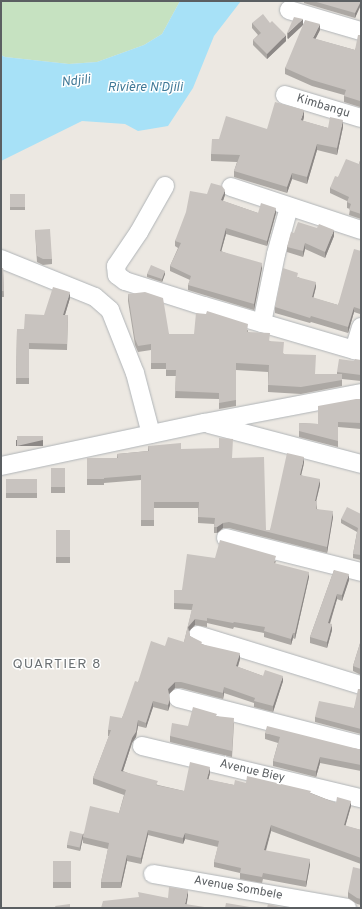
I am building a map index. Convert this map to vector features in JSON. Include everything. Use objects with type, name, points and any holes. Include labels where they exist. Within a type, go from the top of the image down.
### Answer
[{"type":"street","points":[[289,10],[361,31]]},
{"type":"street","name":"Kimbangu","points":[[285,95],[361,118]]},
{"type":"street","points":[[165,186],[139,232],[116,266],[118,275],[125,281],[357,351],[361,327]]},
{"type":"street","points":[[231,186],[289,207],[361,230]]},
{"type":"street","points":[[262,323],[276,254],[289,207]]},
{"type":"street","points":[[1,259],[95,297],[110,310],[135,373],[152,434]]},
{"type":"street","points":[[1,466],[204,423],[361,393]]},
{"type":"street","points":[[204,423],[361,464]]},
{"type":"street","points":[[226,538],[361,572]]},
{"type":"street","points":[[198,635],[361,685]]},
{"type":"street","points":[[178,698],[361,745]]},
{"type":"street","name":"Avenue Biey","points":[[142,746],[361,798]]},
{"type":"street","name":"Avenue Sombele","points":[[153,874],[347,908]]},
{"type":"green space","points":[[1,1],[180,1],[162,34],[144,45],[97,62],[69,64],[5,57],[1,55]]},
{"type":"water","name":"Rivière N'Djili","points":[[180,1],[241,1],[214,36],[193,88],[168,126],[138,131],[125,124],[82,121],[1,161],[1,55],[5,57],[69,64],[97,62],[144,45],[162,34]]},
{"type":"building","points":[[313,1],[361,1],[355,13]]},
{"type":"building","points":[[263,14],[270,23],[272,21],[286,35],[267,54],[253,40],[261,33],[252,23]]},
{"type":"building","points":[[294,17],[303,19],[287,33]]},
{"type":"building","points":[[305,20],[320,24],[313,38],[355,50],[358,35],[361,35],[360,101],[344,96],[346,90],[312,80],[285,68]]},
{"type":"building","points":[[275,102],[304,110],[301,120],[328,128],[330,117],[343,120],[337,148],[317,144],[307,177],[292,173],[287,187],[234,171],[240,155],[211,154],[212,139],[219,139],[226,116],[267,129]]},
{"type":"building","points":[[361,157],[361,214],[349,210],[351,204],[347,202],[349,197],[330,188],[335,176],[338,177],[346,159],[359,164]]},
{"type":"building","points":[[211,183],[222,186],[225,190],[221,200],[258,213],[261,203],[276,208],[267,241],[226,228],[220,251],[262,263],[254,304],[188,285],[191,276],[170,266],[181,243],[175,241],[186,212],[190,191],[207,194]]},
{"type":"building","points":[[10,194],[25,194],[25,207],[10,207]]},
{"type":"building","points":[[298,222],[317,228],[319,224],[334,230],[325,252],[305,243],[303,251],[287,247],[291,232],[294,233]]},
{"type":"building","points":[[50,229],[52,259],[43,259],[37,256],[35,230]]},
{"type":"building","points":[[354,249],[361,251],[361,307],[360,309],[354,307],[348,327],[311,316],[310,318],[275,307],[283,268],[298,273],[297,277],[316,282],[312,297],[338,305]]},
{"type":"building","points":[[151,265],[165,271],[162,279],[147,274]]},
{"type":"building","points":[[1,268],[3,268],[4,291],[1,291]]},
{"type":"building","points":[[53,287],[70,292],[63,315],[68,315],[67,344],[29,343],[29,378],[16,378],[17,329],[24,329],[25,314],[44,315]]},
{"type":"building","points":[[145,292],[163,298],[169,334],[194,334],[196,313],[206,314],[207,311],[248,324],[247,332],[270,333],[269,341],[284,342],[283,354],[316,355],[315,374],[342,374],[342,380],[301,387],[268,385],[269,365],[236,363],[236,400],[219,403],[219,393],[175,391],[176,370],[166,370],[166,363],[151,363],[151,344],[138,346],[135,339],[128,294]]},
{"type":"building","points":[[339,359],[354,361],[355,359],[361,360],[361,375],[337,372]]},
{"type":"building","points":[[361,399],[361,423],[338,422],[338,441],[299,431],[299,423],[318,424],[318,406]]},
{"type":"building","points":[[17,436],[43,436],[43,440],[17,446]]},
{"type":"building","points":[[219,438],[233,439],[232,458],[264,457],[266,530],[270,530],[287,453],[304,457],[300,475],[320,479],[315,501],[317,501],[316,509],[333,511],[327,547],[229,522],[214,527],[215,518],[198,517],[199,502],[154,502],[154,520],[141,520],[141,475],[104,479],[87,479],[87,458],[118,458],[117,454],[149,451],[148,446],[181,443],[181,449],[219,448]]},
{"type":"building","points":[[51,468],[65,468],[65,487],[51,487]]},
{"type":"building","points":[[6,479],[37,479],[37,493],[6,493]]},
{"type":"building","points":[[347,507],[361,514],[361,555],[353,554],[358,528],[341,519]]},
{"type":"building","points":[[56,530],[70,530],[70,557],[56,557]]},
{"type":"building","points":[[220,540],[276,556],[274,563],[309,572],[295,633],[293,633],[291,639],[264,631],[265,627],[207,618],[207,621],[195,619],[188,627],[190,636],[202,642],[201,644],[240,653],[236,666],[263,676],[265,670],[283,676],[273,706],[254,701],[255,698],[224,687],[223,693],[181,682],[175,682],[168,689],[170,699],[168,705],[153,701],[146,723],[138,720],[136,732],[132,738],[121,771],[158,781],[156,785],[184,791],[190,762],[210,767],[207,779],[234,785],[235,780],[246,783],[247,776],[311,791],[310,793],[336,803],[337,797],[351,801],[344,825],[361,830],[361,858],[271,825],[264,850],[310,859],[306,881],[263,873],[262,877],[240,873],[241,868],[214,862],[219,841],[185,833],[183,838],[148,830],[141,858],[127,855],[121,882],[101,882],[109,843],[83,837],[90,806],[119,813],[126,790],[93,778],[111,730],[108,730],[110,716],[122,718],[135,681],[138,682],[151,641],[165,646],[168,637],[184,642],[193,604],[174,603],[174,590],[182,590],[187,554],[215,558]]},
{"type":"building","points":[[334,570],[349,574],[342,595],[337,594],[328,623],[332,624],[327,642],[310,637]]},
{"type":"building","points":[[361,640],[361,669],[353,666]]},
{"type":"building","points":[[358,689],[361,689],[361,729],[315,717],[319,701],[354,708]]},
{"type":"building","points":[[193,707],[217,714],[216,716],[234,718],[232,751],[170,736],[172,723],[188,726]]},
{"type":"building","points":[[267,726],[361,749],[361,765],[320,757],[316,771],[273,761],[280,737],[265,733]]},
{"type":"building","points":[[70,831],[83,834],[80,848],[67,845]]},
{"type":"building","points":[[53,861],[71,861],[71,882],[53,882]]},
{"type":"building","points":[[353,867],[361,869],[361,899],[348,892]]},
{"type":"building","points":[[169,887],[188,890],[185,904],[211,908],[101,908],[103,901],[139,897],[138,892],[168,898]]},
{"type":"building","points":[[226,903],[256,908],[225,908]]},
{"type":"building","points":[[70,904],[70,908],[56,908],[55,906]]},
{"type":"building","points":[[268,904],[284,908],[267,908]]},
{"type":"district","name":"QUARTIER 8","points":[[57,665]]},
{"type":"water label","name":"Ndjili","points":[[76,82]]}]
